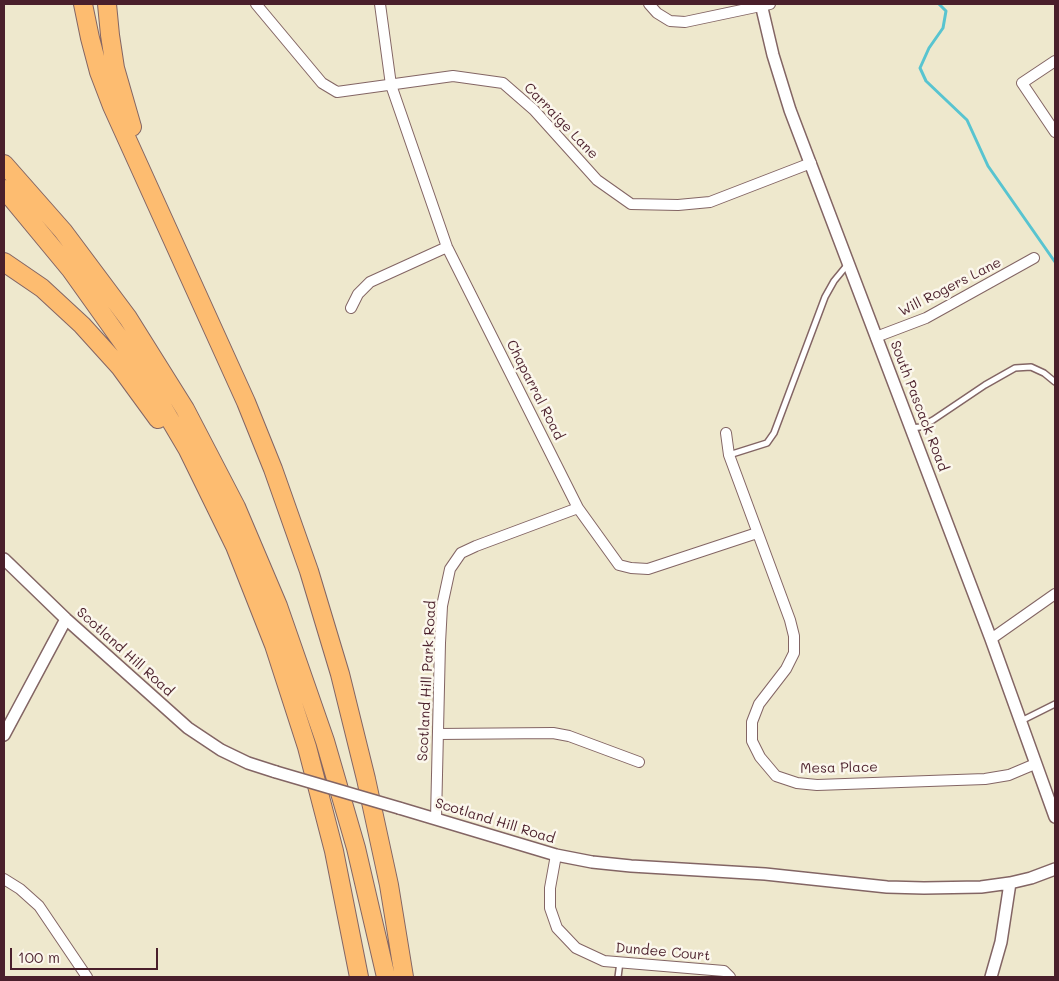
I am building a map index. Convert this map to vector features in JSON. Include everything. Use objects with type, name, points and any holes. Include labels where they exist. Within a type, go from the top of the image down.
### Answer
[{"type":"highway","points":[[83,4],[90,38],[105,89],[225,352],[260,435],[312,580],[345,692],[366,779],[389,885],[404,977]]},
{"type":"highway","points":[[107,4],[112,52],[119,84],[158,206]]},
{"type":"highway","points":[[4,164],[63,231],[128,318],[185,409],[228,491],[278,606],[325,741],[356,848],[386,977]]},
{"type":"highway","points":[[4,189],[71,270],[133,357],[188,450],[220,513],[249,578],[286,679],[316,780],[338,869],[359,977]]},
{"type":"highway","points":[[4,262],[62,305],[95,339],[131,382],[171,440],[249,578]]},
{"type":"street","name":"Carraige Lane","points":[[256,4],[322,83],[337,92],[453,76],[503,83],[534,110],[597,180],[631,204],[678,206],[710,202],[810,164]]},
{"type":"street","name":"Chaparral Road","points":[[380,4],[391,85],[446,247],[578,508],[619,565],[631,568],[648,569],[757,533]]},
{"type":"street","points":[[649,4],[657,13],[670,21],[685,22],[764,4]]},
{"type":"street","name":"South Pascack Road","points":[[764,4],[773,55],[790,110],[991,639],[1055,818]]},
{"type":"street","points":[[1055,61],[1022,83],[1055,132]]},
{"type":"street","points":[[351,308],[358,294],[370,282],[446,247]]},
{"type":"street","name":"Will Rogers Lane","points":[[876,337],[926,318],[1034,258]]},
{"type":"street","name":"Mesa Place","points":[[726,433],[728,455],[790,620],[794,636],[794,653],[786,669],[759,704],[752,722],[752,741],[760,757],[776,776],[797,783],[817,785],[985,779],[1009,775],[1035,764]]},
{"type":"street","name":"Scotland Hill Park Road","points":[[436,819],[442,606],[450,569],[461,553],[578,508]]},
{"type":"street","name":"Scotland Hill Road","points":[[4,560],[66,619],[188,728],[220,750],[248,763],[276,772],[556,855],[592,862],[631,866],[765,874],[887,887],[951,889],[1031,878],[1055,869]]},
{"type":"street","points":[[991,639],[1055,594]]},
{"type":"street","points":[[4,735],[8,718],[66,619]]},
{"type":"street","points":[[438,734],[553,733],[568,736],[639,762]]},
{"type":"street","name":"Dundee Court","points":[[556,855],[550,888],[550,908],[557,928],[576,948],[604,961],[724,971],[730,977]]},
{"type":"street","points":[[4,880],[20,889],[39,906],[87,977]]},
{"type":"street","points":[[991,977],[1001,942],[1010,882]]},
{"type":"lane","points":[[728,455],[766,444],[774,432],[825,297],[834,281],[849,264]]},
{"type":"lane","points":[[911,428],[920,427],[933,420],[985,385],[1015,368],[1031,367],[1044,373],[1055,382]]},
{"type":"lane","points":[[1020,721],[1055,704]]},
{"type":"lane","points":[[618,977],[620,962]]},
{"type":"waterway","points":[[939,4],[946,11],[943,28],[929,48],[920,68],[926,81],[967,120],[988,166],[1055,262]]}]
